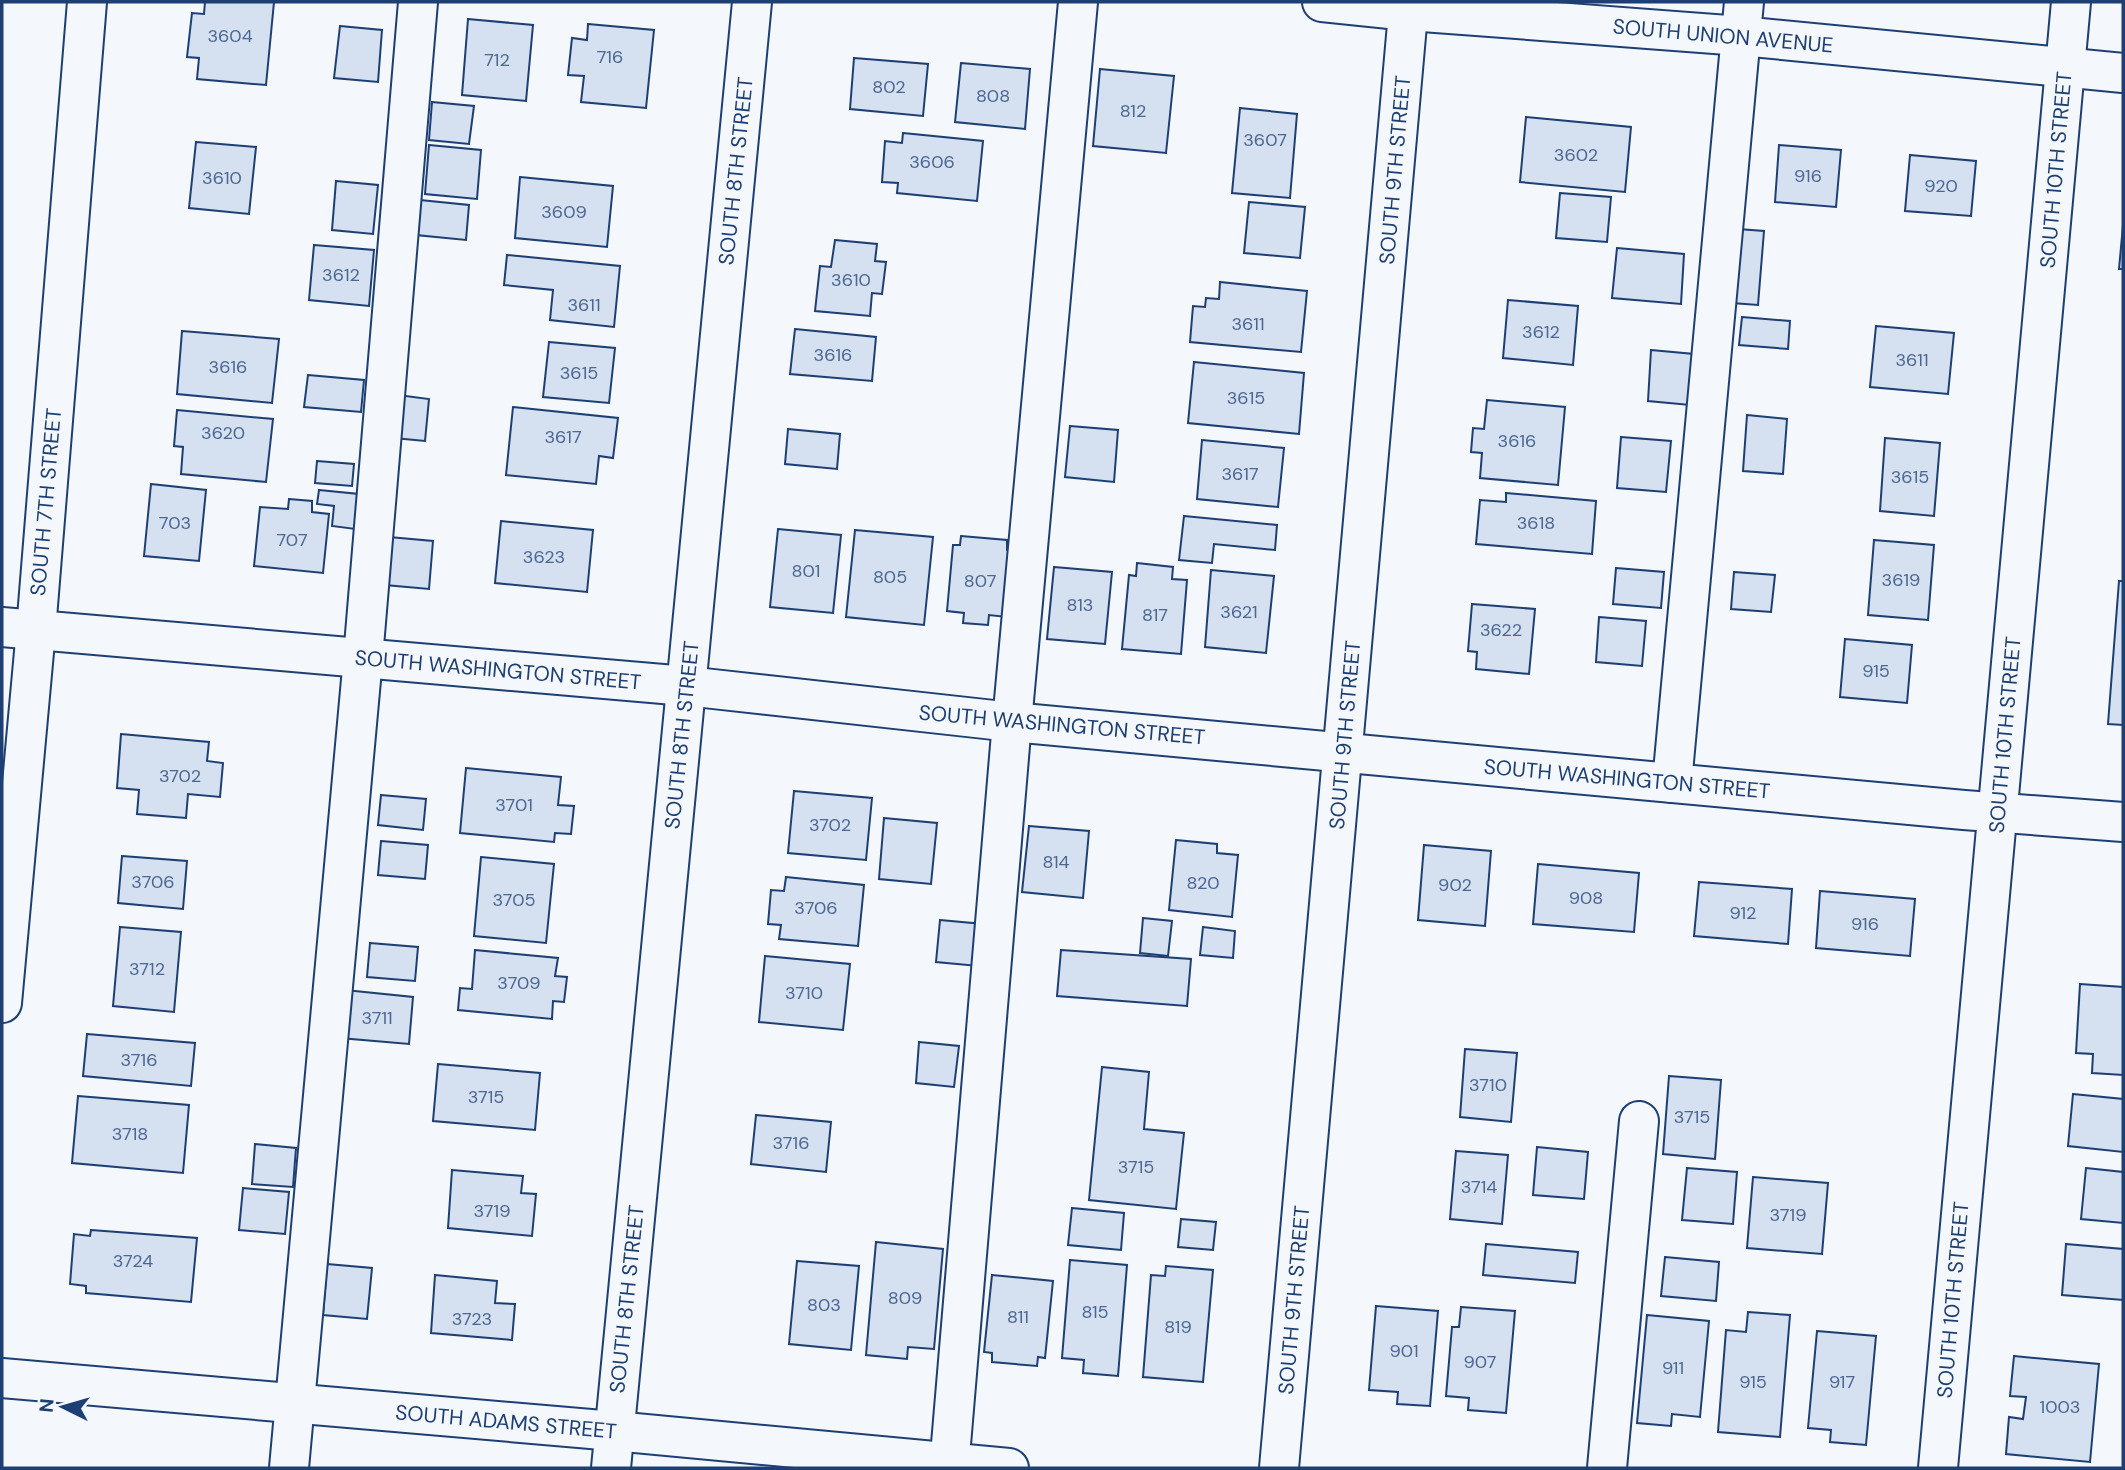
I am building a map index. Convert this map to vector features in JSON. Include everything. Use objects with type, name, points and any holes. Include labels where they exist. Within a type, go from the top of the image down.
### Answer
[{"type":"street","name":"SOUTH 7TH STREET","points":[[2,1003],[19,628],[87,2]]},
{"type":"street","points":[[289,1468],[363,658],[418,2]]},
{"type":"street","name":"SOUTH 8TH STREET","points":[[611,1468],[752,2]]},
{"type":"street","points":[[949,1465],[1078,2]]},
{"type":"street","name":"SOUTH UNION AVENUE","points":[[1322,2],[1743,19],[2065,68],[2123,73]]},
{"type":"street","name":"SOUTH 10TH STREET","points":[[1938,1468],[2071,2]]},
{"type":"street","name":"SOUTH 9TH STREET","points":[[1279,1468],[1409,6]]},
{"type":"street","points":[[1672,783],[1743,19]]},
{"type":"street","name":"SOUTH WASHINGTON STREET","points":[[19,628],[686,686],[1013,722],[1998,813],[2123,822]]},
{"type":"street","points":[[1607,1468],[1639,1121]]},
{"type":"street","name":"SOUTH ADAMS STREET","points":[[2,1378],[614,1431],[949,1465],[1009,1468]]},
{"type":"building","points":[[205,2],[274,2],[266,85],[197,79],[199,58],[187,57],[192,13],[204,14]]},
{"type":"building","points":[[468,19],[533,25],[526,101],[462,95]]},
{"type":"building","points":[[588,24],[654,30],[646,108],[581,102],[584,76],[568,75],[572,38],[587,40]]},
{"type":"building","points":[[340,26],[382,30],[378,82],[334,78]]},
{"type":"building","points":[[854,58],[928,64],[923,116],[850,109]]},
{"type":"building","points":[[961,63],[1030,69],[1025,129],[955,122]]},
{"type":"building","points":[[1100,69],[1174,76],[1166,153],[1093,146]]},
{"type":"building","points":[[432,102],[474,106],[469,144],[429,140]]},
{"type":"building","points":[[1240,108],[1297,114],[1290,198],[1232,193]]},
{"type":"building","points":[[1526,117],[1631,127],[1625,192],[1520,182]]},
{"type":"building","points":[[903,133],[983,141],[977,201],[897,193],[898,183],[882,182],[885,141],[902,143]]},
{"type":"building","points":[[196,142],[256,147],[249,214],[189,208]]},
{"type":"building","points":[[429,145],[481,150],[477,199],[425,194]]},
{"type":"building","points":[[1779,145],[1841,150],[1836,207],[1775,202]]},
{"type":"building","points":[[1910,155],[1976,161],[1971,216],[1905,211]]},
{"type":"building","points":[[520,177],[613,186],[607,247],[515,238]]},
{"type":"building","points":[[336,181],[378,185],[373,234],[332,230]]},
{"type":"building","points":[[1560,193],[1611,197],[1607,242],[1556,238]]},
{"type":"building","points":[[420,200],[469,205],[466,240],[416,235]]},
{"type":"building","points":[[1249,202],[1305,207],[1300,258],[1244,253]]},
{"type":"building","points":[[2123,225],[2123,269],[2119,269]]},
{"type":"building","points":[[1738,229],[1764,231],[1758,305],[1732,303]]},
{"type":"building","points":[[835,240],[877,244],[875,261],[886,262],[882,294],[872,293],[870,316],[815,311],[820,266],[831,267]]},
{"type":"building","points":[[314,245],[374,250],[369,306],[309,300]]},
{"type":"building","points":[[1617,248],[1684,254],[1681,304],[1612,298]]},
{"type":"building","points":[[507,255],[620,266],[614,327],[550,320],[553,290],[504,285]]},
{"type":"building","points":[[1220,282],[1307,291],[1301,352],[1190,342],[1193,306],[1205,307],[1206,298],[1219,299]]},
{"type":"building","points":[[1508,300],[1578,306],[1573,365],[1503,358]]},
{"type":"building","points":[[1742,317],[1790,321],[1788,349],[1739,345]]},
{"type":"building","points":[[1876,326],[1954,333],[1948,394],[1870,387]]},
{"type":"building","points":[[795,329],[876,337],[872,381],[790,374]]},
{"type":"building","points":[[182,331],[279,339],[272,403],[177,394]]},
{"type":"building","points":[[549,342],[615,348],[609,403],[543,397]]},
{"type":"building","points":[[1651,350],[1694,354],[1690,405],[1648,401]]},
{"type":"building","points":[[1194,362],[1304,373],[1299,434],[1188,423]]},
{"type":"building","points":[[308,375],[364,380],[361,412],[304,407]]},
{"type":"building","points":[[398,395],[429,399],[425,441],[394,438]]},
{"type":"building","points":[[1487,400],[1565,407],[1558,485],[1480,478],[1482,453],[1471,452],[1473,428],[1484,429]]},
{"type":"building","points":[[513,407],[618,418],[613,458],[599,456],[596,484],[506,475]]},
{"type":"building","points":[[177,410],[273,419],[266,482],[181,474],[183,447],[174,446]]},
{"type":"building","points":[[1747,415],[1787,419],[1783,474],[1743,471]]},
{"type":"building","points":[[1070,426],[1118,430],[1114,482],[1065,477]]},
{"type":"building","points":[[788,429],[840,434],[837,469],[785,464]]},
{"type":"building","points":[[1621,437],[1671,441],[1666,492],[1617,488]]},
{"type":"building","points":[[1885,438],[1940,443],[1934,516],[1880,511]]},
{"type":"building","points":[[1202,440],[1284,448],[1278,507],[1197,499]]},
{"type":"building","points":[[317,461],[354,464],[352,486],[315,483]]},
{"type":"building","points":[[151,484],[206,490],[199,561],[144,556]]},
{"type":"building","points":[[319,490],[359,494],[355,529],[332,526],[334,506],[317,504]]},
{"type":"building","points":[[1506,493],[1596,501],[1592,554],[1476,544],[1480,500],[1506,502]]},
{"type":"building","points":[[289,499],[312,501],[312,512],[329,514],[323,573],[254,566],[260,507],[288,509]]},
{"type":"building","points":[[1184,516],[1277,525],[1275,550],[1214,544],[1212,563],[1179,560]]},
{"type":"building","points":[[501,521],[593,530],[587,592],[495,583]]},
{"type":"building","points":[[778,529],[841,535],[833,613],[770,607]]},
{"type":"building","points":[[855,530],[933,537],[924,625],[846,617]]},
{"type":"building","points":[[961,536],[1007,540],[1007,550],[1014,551],[1007,617],[989,615],[988,625],[963,623],[964,613],[947,611],[953,545],[960,545]]},
{"type":"building","points":[[389,537],[433,541],[429,589],[385,585]]},
{"type":"building","points":[[1874,540],[1934,545],[1928,620],[1868,615]]},
{"type":"building","points":[[1137,563],[1173,567],[1172,579],[1187,580],[1181,654],[1122,649],[1129,575],[1136,576]]},
{"type":"building","points":[[1054,567],[1112,572],[1105,644],[1047,639]]},
{"type":"building","points":[[1616,568],[1664,572],[1661,608],[1613,604]]},
{"type":"building","points":[[1211,570],[1274,576],[1266,653],[1205,647]]},
{"type":"building","points":[[1734,572],[1775,575],[1771,612],[1731,609]]},
{"type":"building","points":[[2119,581],[2123,581],[2123,725],[2108,724]]},
{"type":"building","points":[[1472,604],[1535,609],[1529,674],[1476,669],[1477,652],[1468,651]]},
{"type":"building","points":[[1599,617],[1646,621],[1642,666],[1596,662]]},
{"type":"building","points":[[1845,639],[1912,645],[1907,703],[1840,697]]},
{"type":"building","points":[[121,734],[209,742],[207,761],[223,763],[220,797],[188,794],[186,818],[137,814],[139,790],[117,788]]},
{"type":"building","points":[[466,768],[561,777],[558,805],[574,806],[571,834],[555,833],[554,842],[460,833]]},
{"type":"building","points":[[794,791],[872,798],[866,860],[788,853]]},
{"type":"building","points":[[381,795],[426,799],[423,830],[378,825]]},
{"type":"building","points":[[884,818],[937,823],[931,884],[879,879]]},
{"type":"building","points":[[1029,826],[1089,831],[1083,898],[1022,892]]},
{"type":"building","points":[[1176,840],[1217,844],[1217,853],[1238,855],[1232,917],[1169,910]]},
{"type":"building","points":[[381,841],[428,845],[425,879],[378,875]]},
{"type":"building","points":[[1424,845],[1491,851],[1485,926],[1418,920]]},
{"type":"building","points":[[122,856],[187,861],[183,909],[118,903]]},
{"type":"building","points":[[481,857],[554,864],[546,943],[474,936]]},
{"type":"building","points":[[1538,864],[1639,873],[1634,932],[1533,924]]},
{"type":"building","points":[[786,877],[864,885],[858,946],[779,939],[781,925],[768,924],[771,890],[784,891]]},
{"type":"building","points":[[1699,882],[1792,889],[1788,944],[1694,936]]},
{"type":"building","points":[[1820,891],[1915,899],[1910,956],[1816,948]]},
{"type":"building","points":[[1143,918],[1172,921],[1168,956],[1140,953]]},
{"type":"building","points":[[940,920],[983,924],[978,966],[936,962]]},
{"type":"building","points":[[120,927],[181,932],[174,1012],[113,1006]]},
{"type":"building","points":[[1203,927],[1235,931],[1233,958],[1200,955]]},
{"type":"building","points":[[370,943],[418,947],[415,981],[367,977]]},
{"type":"building","points":[[475,950],[558,958],[555,976],[567,977],[564,1002],[553,1001],[552,1019],[458,1010],[460,988],[472,989]]},
{"type":"building","points":[[1061,950],[1191,959],[1187,1006],[1057,996]]},
{"type":"building","points":[[765,956],[850,964],[843,1030],[759,1022]]},
{"type":"building","points":[[2080,984],[2123,987],[2123,1075],[2092,1073],[2093,1054],[2076,1053]]},
{"type":"building","points":[[345,990],[413,997],[409,1044],[340,1038]]},
{"type":"building","points":[[87,1034],[195,1043],[191,1086],[83,1076]]},
{"type":"building","points":[[919,1042],[959,1046],[954,1087],[916,1083]]},
{"type":"building","points":[[1465,1049],[1517,1053],[1511,1122],[1460,1117]]},
{"type":"building","points":[[438,1064],[540,1073],[535,1130],[433,1121]]},
{"type":"building","points":[[1102,1067],[1149,1072],[1144,1129],[1184,1133],[1176,1209],[1089,1200]]},
{"type":"building","points":[[1669,1076],[1721,1080],[1715,1159],[1663,1154]]},
{"type":"building","points":[[2073,1094],[2123,1099],[2123,1152],[2068,1146]]},
{"type":"building","points":[[78,1096],[189,1105],[183,1173],[72,1163]]},
{"type":"building","points":[[756,1115],[831,1122],[826,1172],[751,1164]]},
{"type":"building","points":[[255,1144],[296,1148],[293,1187],[252,1184]]},
{"type":"building","points":[[1537,1147],[1588,1152],[1584,1199],[1533,1195]]},
{"type":"building","points":[[1456,1151],[1508,1155],[1502,1224],[1450,1219]]},
{"type":"building","points":[[1687,1168],[1737,1172],[1733,1224],[1682,1220]]},
{"type":"building","points":[[2086,1168],[2123,1172],[2123,1223],[2081,1219]]},
{"type":"building","points":[[452,1170],[523,1176],[521,1193],[536,1194],[532,1236],[448,1228]]},
{"type":"building","points":[[1753,1177],[1828,1183],[1822,1254],[1747,1248]]},
{"type":"building","points":[[243,1188],[289,1192],[285,1234],[239,1230]]},
{"type":"building","points":[[1072,1208],[1124,1213],[1121,1250],[1068,1245]]},
{"type":"building","points":[[1181,1219],[1216,1222],[1213,1250],[1178,1247]]},
{"type":"building","points":[[91,1230],[197,1238],[191,1302],[86,1293],[86,1286],[70,1284],[74,1234],[90,1236]]},
{"type":"building","points":[[876,1242],[943,1249],[934,1349],[908,1347],[907,1359],[866,1355]]},
{"type":"building","points":[[1486,1244],[1578,1252],[1575,1283],[1483,1275]]},
{"type":"building","points":[[2066,1244],[2123,1249],[2123,1300],[2062,1295]]},
{"type":"building","points":[[1665,1257],[1719,1262],[1716,1301],[1661,1296]]},
{"type":"building","points":[[1070,1260],[1127,1265],[1118,1376],[1083,1373],[1084,1360],[1062,1358]]},
{"type":"building","points":[[797,1261],[859,1266],[851,1350],[789,1344]]},
{"type":"building","points":[[327,1264],[372,1268],[367,1319],[323,1315]]},
{"type":"building","points":[[1166,1266],[1213,1270],[1203,1382],[1143,1377],[1151,1275],[1165,1276]]},
{"type":"building","points":[[435,1275],[497,1281],[495,1303],[515,1304],[512,1340],[431,1333]]},
{"type":"building","points":[[992,1275],[1053,1281],[1045,1358],[1038,1357],[1037,1366],[992,1362],[992,1353],[984,1352]]},
{"type":"building","points":[[1376,1306],[1438,1311],[1430,1406],[1397,1404],[1398,1392],[1369,1390]]},
{"type":"building","points":[[1461,1307],[1515,1311],[1506,1413],[1468,1410],[1469,1398],[1446,1396],[1452,1327],[1459,1327]]},
{"type":"building","points":[[1748,1312],[1790,1315],[1780,1437],[1718,1432],[1726,1330],[1746,1332]]},
{"type":"building","points":[[1647,1315],[1709,1321],[1700,1417],[1672,1414],[1671,1426],[1637,1423]]},
{"type":"building","points":[[1817,1331],[1876,1336],[1866,1445],[1830,1442],[1831,1430],[1808,1428]]},
{"type":"building","points":[[2014,1356],[2099,1364],[2090,1462],[2006,1454],[2009,1417],[2023,1419],[2026,1397],[2010,1396]]}]
